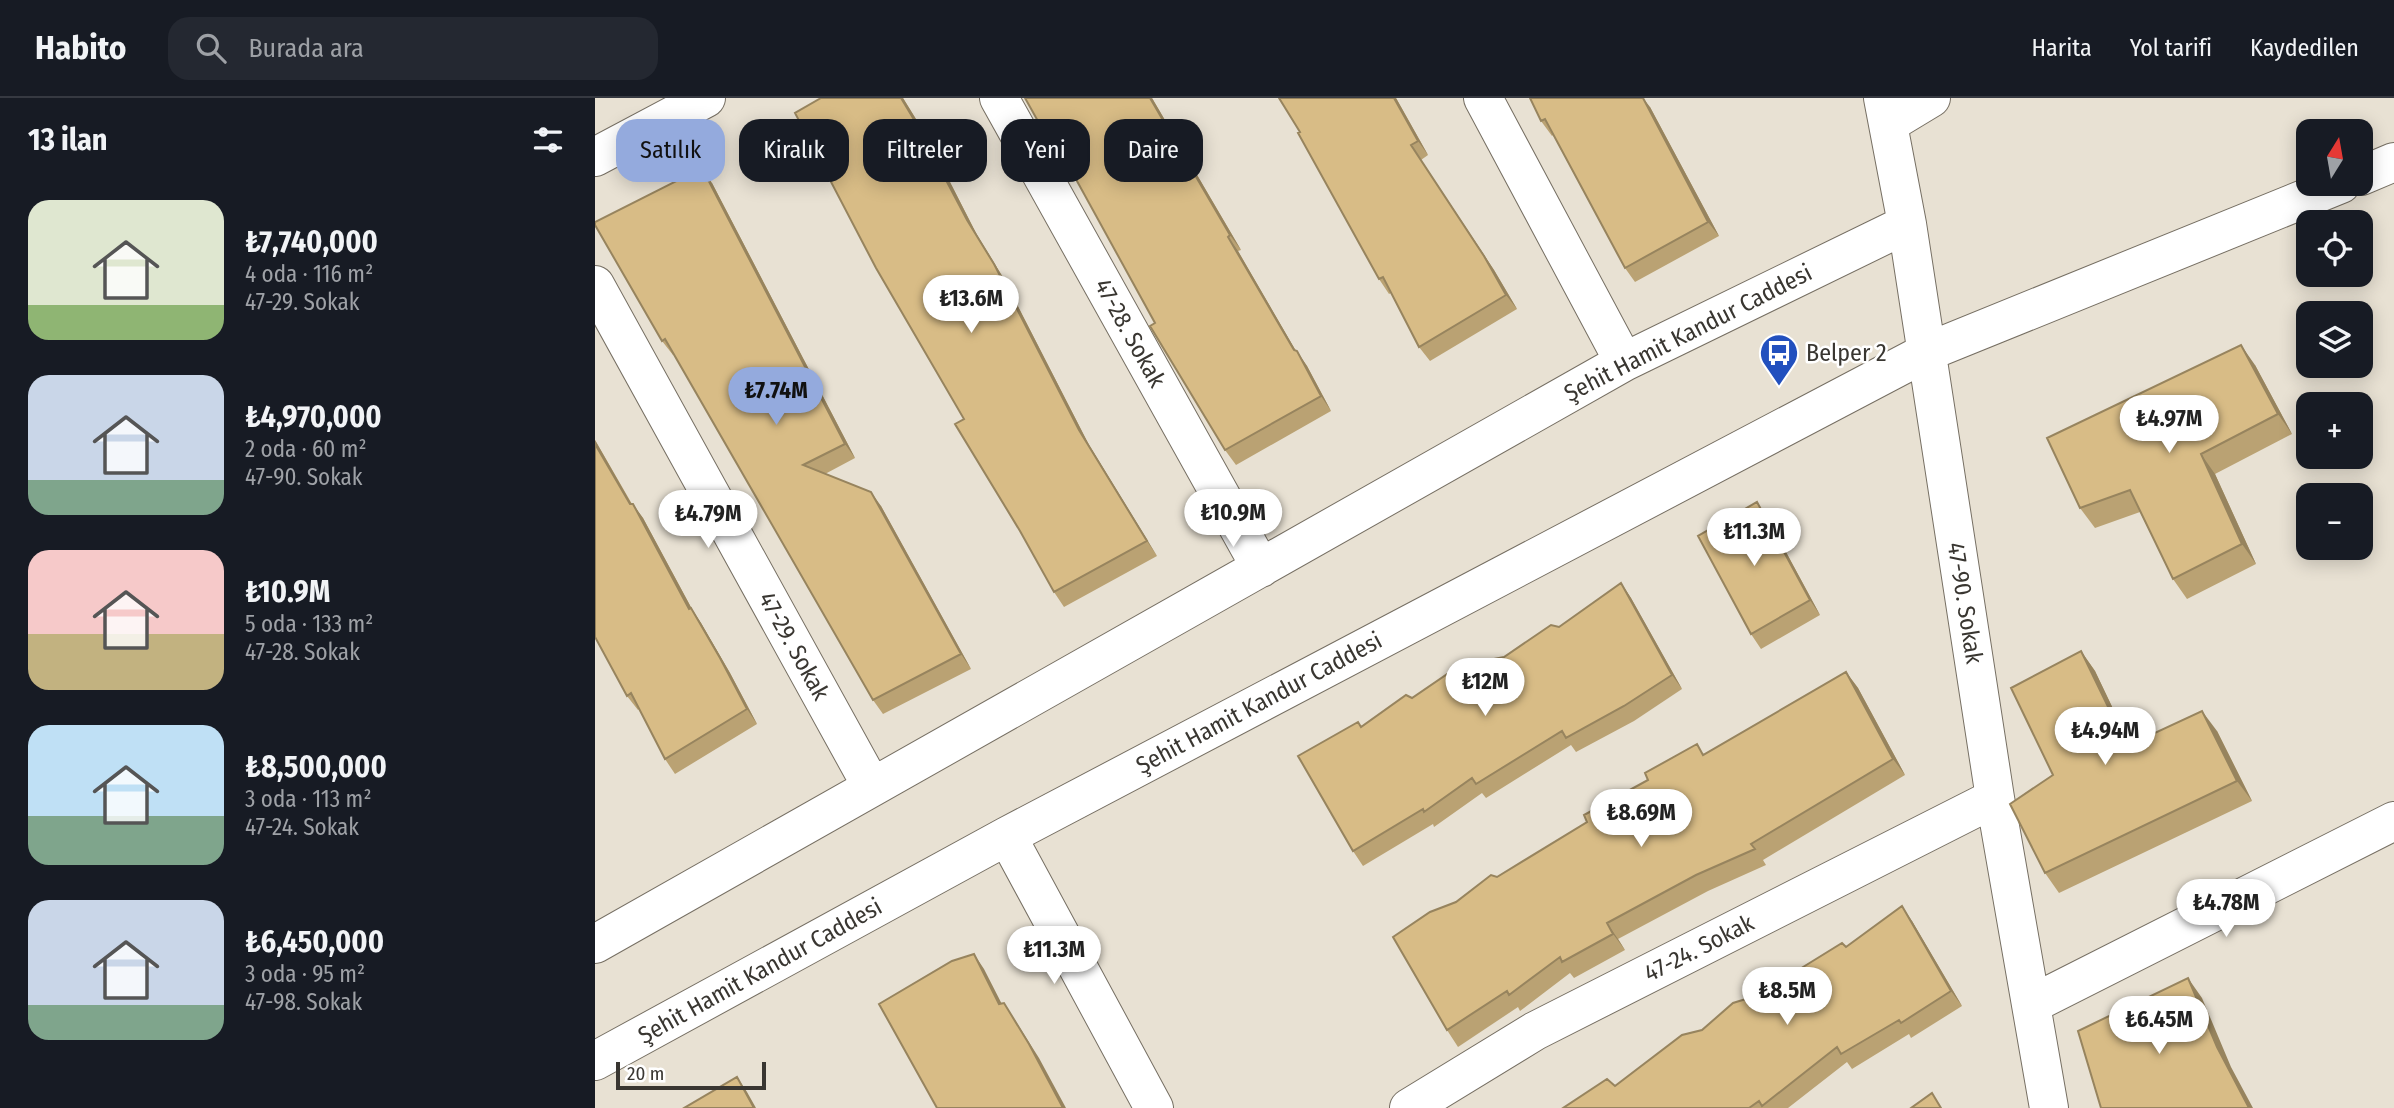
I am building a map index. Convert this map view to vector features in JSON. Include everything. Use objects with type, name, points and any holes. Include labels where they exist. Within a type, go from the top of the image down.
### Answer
[{"type":"street","points":[[595,157],[706,98]]},
{"type":"street","name":"47-28. Sokak","points":[[999,98],[1261,568]]},
{"type":"street","points":[[1483,98],[1624,362]]},
{"type":"street","points":[[1886,111],[1931,98]]},
{"type":"street","name":"47-90. Sokak","points":[[1886,111],[1907,223],[1996,798],[2049,1108]]},
{"type":"street","points":[[2373,171],[2394,162]]},
{"type":"street","name":"Şehit Hamit Kandur Caddesi","points":[[595,1061],[1007,836],[1927,352],[2311,196]]},
{"type":"street","name":"Şehit Hamit Kandur Caddesi","points":[[595,944],[1624,362],[1907,223]]},
{"type":"street","name":"47-29. Sokak","points":[[595,285],[872,787]]},
{"type":"street","name":"47-24. Sokak","points":[[1409,1108],[1535,1031],[1996,798]]},
{"type":"street","points":[[2032,1004],[2394,821]]},
{"type":"street","points":[[1007,836],[1154,1108]]},
{"type":"building","points":[[821,98],[901,98],[914,119],[863,119],[863,182],[947,182],[994,264],[1079,430],[1147,541],[1054,592],[955,424],[964,419],[876,268],[831,182],[849,182],[849,119],[798,119],[795,113]]},
{"type":"building","points":[[1025,98],[1150,98],[1162,119],[1104,119],[1104,182],[1199,182],[1321,396],[1225,450],[1150,326],[1155,323],[1078,182],[1090,182],[1090,119],[1037,119]]},
{"type":"building","points":[[1279,98],[1394,98],[1418,141],[1411,145],[1484,256],[1506,295],[1419,347],[1383,277],[1379,279]]},
{"type":"building","points":[[1530,98],[1643,98],[1708,222],[1625,268],[1545,119],[1541,121]]},
{"type":"building","points":[[674,182],[709,182],[845,444],[803,465],[871,492],[961,654],[873,700],[595,222]]},
{"type":"building","points":[[2241,345],[2278,414],[2201,454],[2242,544],[2173,579],[2130,490],[2080,508],[2047,438]]},
{"type":"building","points":[[595,444],[630,504],[633,504],[747,709],[665,759],[631,693],[627,696],[595,637]]},
{"type":"building","points":[[1757,502],[1810,600],[1751,634],[1698,536]]},
{"type":"building","points":[[1621,583],[1672,675],[1624,706],[1566,738],[1562,731],[1476,784],[1472,778],[1424,812],[1423,809],[1353,851],[1298,756],[1358,722],[1361,727],[1406,695],[1412,698],[1459,666],[1504,657],[1551,625],[1559,627]]},
{"type":"building","points":[[2081,651],[2127,746],[2202,711],[2237,781],[2045,873],[2010,804],[2053,775],[2011,688]]},
{"type":"building","points":[[1846,672],[1893,759],[1751,844],[1755,849],[1696,875],[1607,923],[1613,934],[1562,962],[1560,957],[1509,995],[1507,991],[1447,1030],[1393,937],[1430,912],[1456,902],[1491,875],[1497,877],[1587,822],[1584,815],[1648,780],[1645,773],[1697,744],[1703,755]]},
{"type":"building","points":[[1902,906],[1951,991],[1901,1023],[1899,1020],[1841,1054],[1837,1047],[1762,1106],[1759,1101],[1749,1108],[1563,1108],[1607,1079],[1615,1086],[1682,1035],[1702,1030],[1733,1003],[1801,982],[1795,972],[1842,943],[1846,947]]},
{"type":"building","points":[[974,954],[999,1004],[1004,1003],[1063,1108],[937,1108],[879,1004],[952,961]]},
{"type":"building","points":[[2188,978],[2217,1047],[2249,1108],[2101,1108],[2078,1031]]},
{"type":"building","points":[[737,1077],[754,1108],[684,1108]]},
{"type":"building","points":[[1932,1093],[1941,1108],[1911,1108]]},
{"type":"place","name":"Belper 2","points":[[1779,387]]}]
